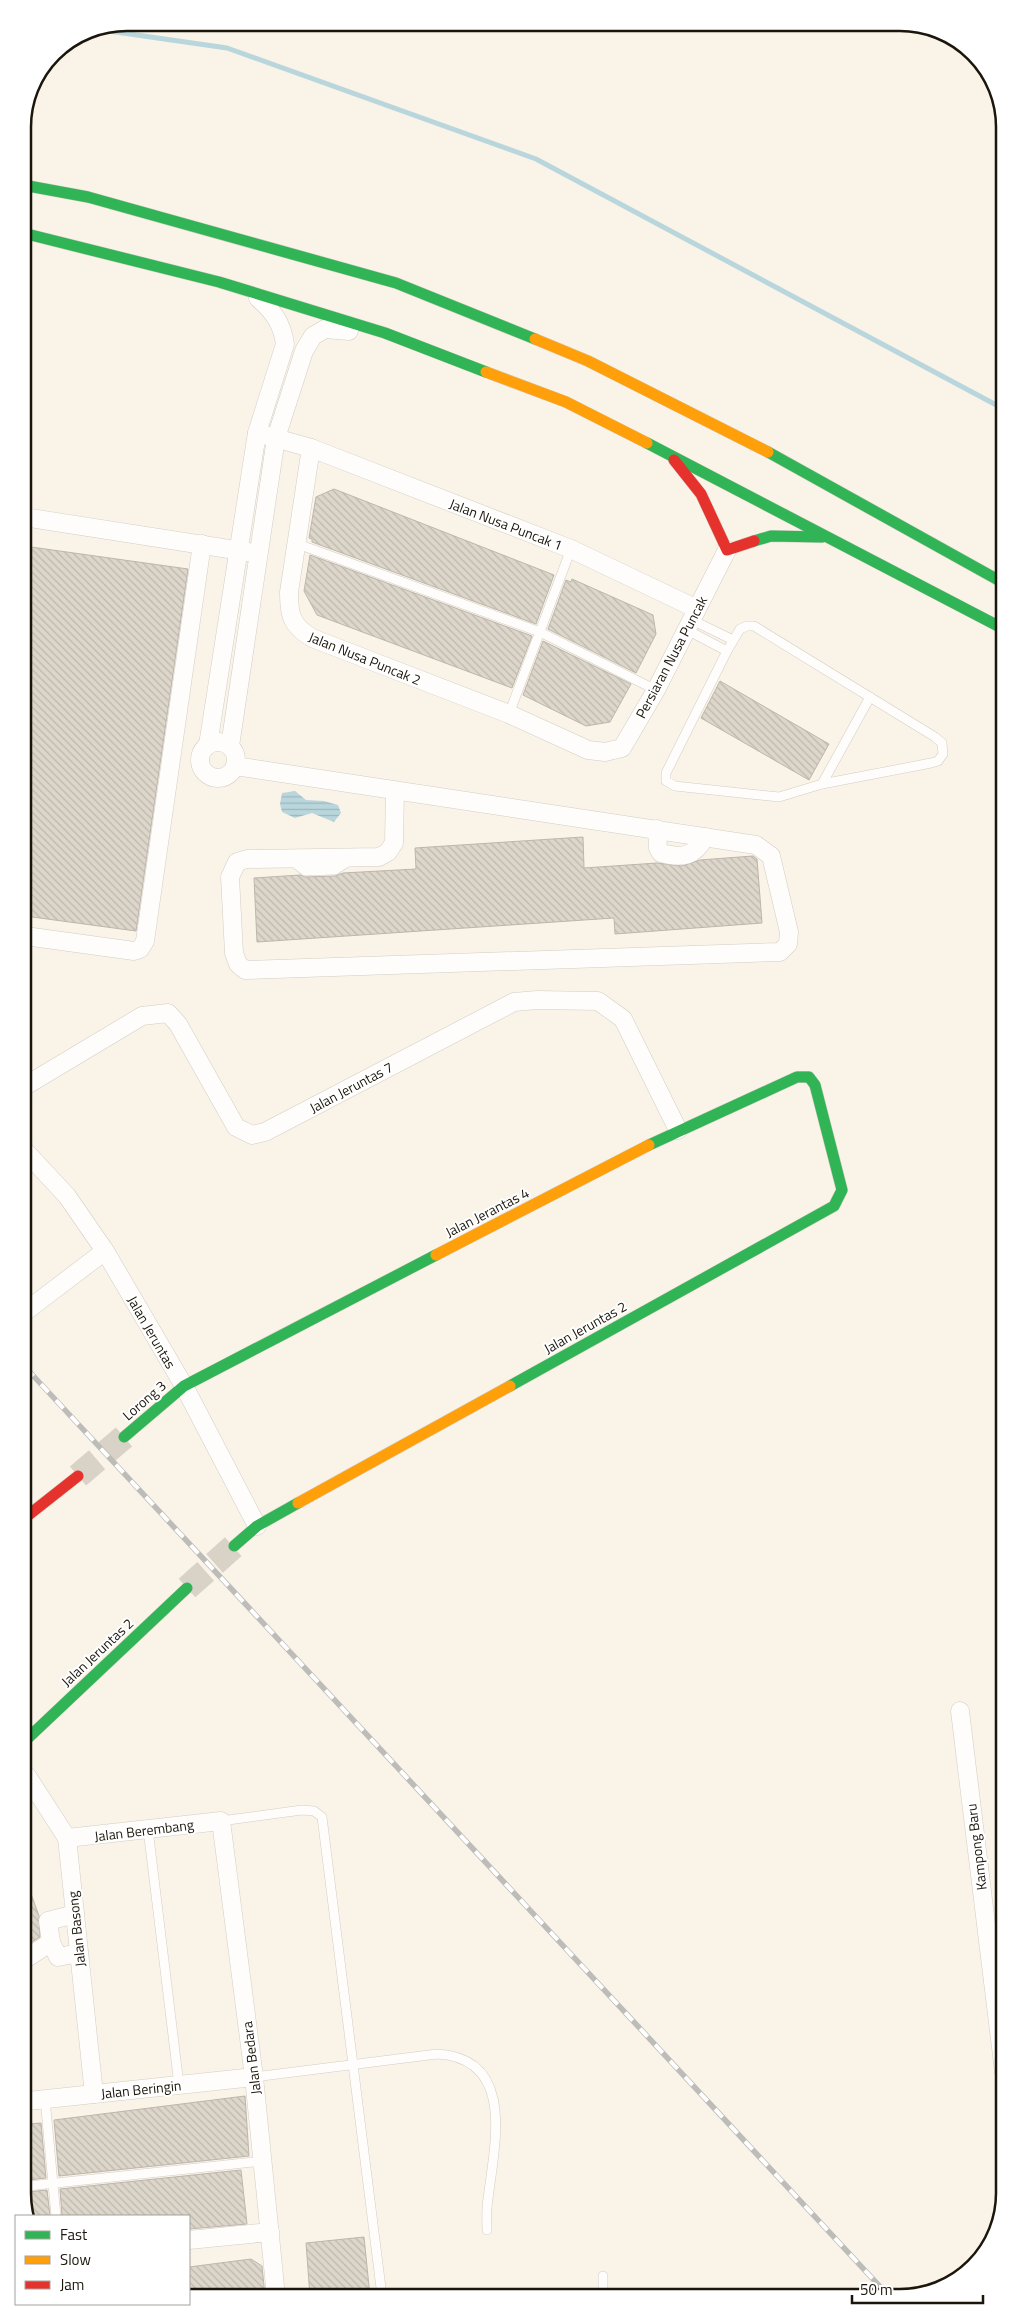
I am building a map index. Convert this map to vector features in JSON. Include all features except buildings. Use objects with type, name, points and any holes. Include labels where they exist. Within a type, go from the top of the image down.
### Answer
[{"type":"main road","points":[[31,187],[88,198],[396,283],[588,361],[756,446],[996,579]]},
{"type":"main road","points":[[31,235],[219,282],[385,333],[566,402],[666,452],[996,625]]},
{"type":"main road","points":[[666,452],[701,494],[727,550],[771,536],[829,537]]},
{"type":"main road","name":"Jalan Jerantas 4","points":[[184,1386],[678,1130],[797,1076],[809,1076]]},
{"type":"main road","name":"Jalan Jeruntas 2","points":[[234,1546],[257,1526],[834,1206],[842,1190],[815,1086],[809,1076]]},
{"type":"main road","name":"Lorong 3","points":[[124,1437],[184,1386]]},
{"type":"main road","points":[[31,1513],[78,1476]]},
{"type":"main road","name":"Jalan Jeruntas 2","points":[[31,1735],[187,1588]]},
{"type":"street","points":[[208,745],[222,742],[230,746],[235,753],[236,766],[233,772],[222,778],[216,778],[204,773],[201,767],[200,754],[208,745],[257,433],[285,344],[283,329],[272,310],[252,293]]},
{"type":"street","points":[[230,746],[276,438],[304,351],[313,336],[325,329],[385,333]]},
{"type":"street","name":"Jalan Nusa Puncak 1","points":[[257,433],[311,448],[571,549],[692,620]]},
{"type":"street","name":"Jalan Nusa Puncak 2","points":[[311,448],[289,592],[289,613],[299,630],[312,638],[509,714],[588,750],[605,752]]},
{"type":"street","points":[[31,518],[258,553]]},
{"type":"street","points":[[31,937],[134,951],[140,948],[145,941],[202,544]]},
{"type":"street","name":"Persiaran Nusa Puncak","points":[[605,752],[622,748],[656,690],[727,550]]},
{"type":"street","points":[[236,766],[395,790],[657,830],[658,848],[661,853],[665,854],[691,854],[698,849],[705,837],[756,845],[771,856],[789,932],[788,944],[780,952],[244,970],[238,964],[234,953],[230,877],[232,868],[237,862],[246,859],[379,857],[388,852],[394,843],[395,790]]},
{"type":"street","name":"Jalan Jeruntas 7","points":[[31,1082],[142,1016],[168,1013],[178,1024],[236,1127],[252,1135],[265,1132],[514,1002],[598,1001],[623,1019],[678,1130]]},
{"type":"street","name":"Jalan Jeruntas","points":[[31,1157],[67,1196],[105,1251],[184,1386],[257,1526]]},
{"type":"street","points":[[31,1307],[105,1251]]},
{"type":"street","name":"Kampong Baru","points":[[960,1711],[996,2006]]},
{"type":"street","name":"Jalan Basong","points":[[31,1782],[67,1838],[94,2094]]},
{"type":"street","name":"Jalan Berembang","points":[[67,1838],[221,1821]]},
{"type":"street","name":"Jalan Bedara","points":[[221,1821],[254,2077],[275,2289]]},
{"type":"street","points":[[75,1914],[48,1921],[51,1942],[58,1957],[79,1953]]},
{"type":"street","points":[[31,1956],[51,1942]]},
{"type":"street","name":"Jalan Beringin","points":[[36,2100],[254,2077]]},
{"type":"street","points":[[190,2240],[270,2232]]},
{"type":"lane","points":[[296,543],[540,632],[656,690]]},
{"type":"lane","points":[[509,714],[571,549]]},
{"type":"lane","points":[[692,620],[733,640]]},
{"type":"lane","points":[[692,620],[727,651]]},
{"type":"lane","points":[[754,626],[935,737],[942,743],[943,754],[938,761],[931,763],[822,784],[779,797],[675,786],[666,781],[666,773],[727,651],[740,629],[754,626]]},
{"type":"lane","points":[[822,784],[870,698]]},
{"type":"lane","points":[[221,1821],[302,1810],[314,1811],[322,1817],[381,2289]]},
{"type":"lane","points":[[148,1829],[179,2085]]},
{"type":"lane","points":[[254,2077],[446,2054],[466,2061],[483,2074],[494,2103],[496,2140],[487,2200],[488,2230]]},
{"type":"lane","points":[[36,2100],[53,2183],[56,2215]]},
{"type":"lane","points":[[31,2186],[263,2161]]},
{"type":"lane","points":[[602,2276],[603,2289]]},
{"type":"water","points":[[295,791],[306,800],[324,801],[338,805],[341,813],[334,822],[312,813],[295,818],[282,812],[280,804],[282,793]]},
{"type":"waterway","points":[[116,32],[227,48],[536,159],[996,405]]},
{"type":"tunnel","points":[[78,1476],[124,1437]]},
{"type":"tunnel","points":[[187,1588],[234,1546]]},
{"type":"railway","points":[[31,1373],[882,2289]]},
{"type":"traffic: fast","points":[[31,186],[88,197],[396,283],[535,339]]},
{"type":"traffic: fast","points":[[31,235],[219,282],[385,333],[486,372]]},
{"type":"traffic: fast","points":[[647,443],[996,625]]},
{"type":"traffic: fast","points":[[768,452],[996,579]]},
{"type":"traffic: fast","points":[[754,541],[771,536],[822,537]]},
{"type":"traffic: fast","points":[[510,1386],[834,1206],[842,1190],[815,1085],[809,1077],[797,1077],[649,1145]]},
{"type":"traffic: fast","points":[[124,1437],[184,1386],[436,1255]]},
{"type":"traffic: fast","points":[[234,1546],[257,1526],[298,1503]]},
{"type":"traffic: fast","points":[[31,1735],[187,1588]]},
{"type":"traffic: slow","points":[[535,339],[588,361],[768,452]]},
{"type":"traffic: slow","points":[[486,372],[566,402],[647,443]]},
{"type":"traffic: slow","points":[[436,1255],[649,1145]]},
{"type":"traffic: slow","points":[[298,1503],[510,1386]]},
{"type":"traffic: jam","points":[[674,460],[701,494],[727,550],[754,541]]},
{"type":"traffic: jam","points":[[31,1513],[78,1476]]}]
